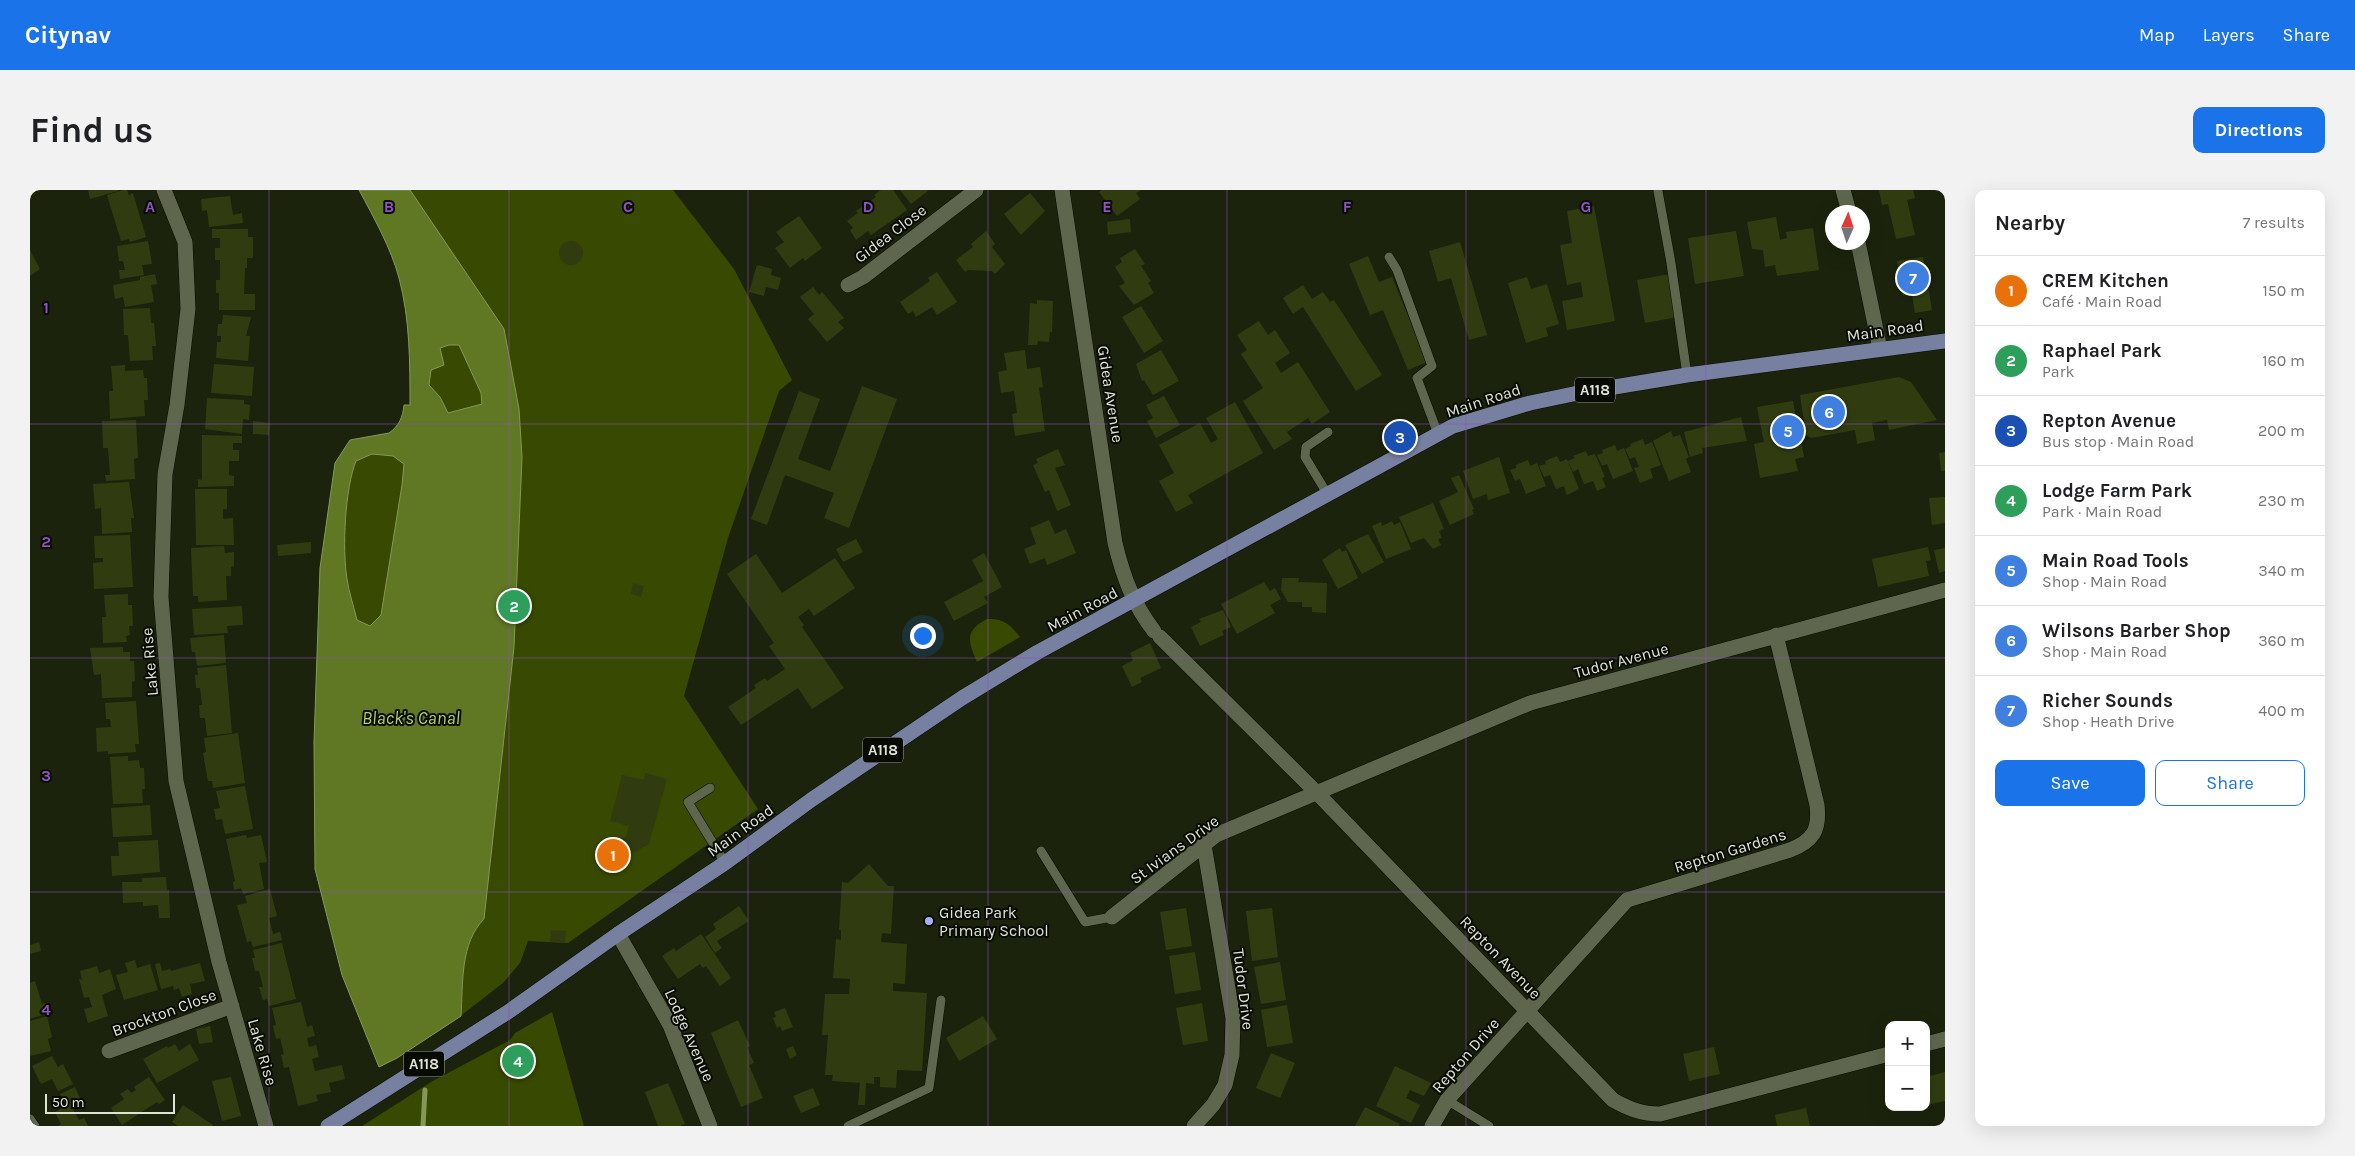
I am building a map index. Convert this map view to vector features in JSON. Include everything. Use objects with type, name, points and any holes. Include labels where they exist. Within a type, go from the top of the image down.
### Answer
[{"type":"main road","name":"Main Road","points":[[328,1126],[508,1012],[618,934],[725,863],[914,729],[1038,652],[1452,426],[1530,403],[1578,393],[1687,375],[1945,341]]},
{"type":"street","name":"Lake Rise","points":[[164,190],[185,242],[188,309],[177,405],[165,474],[161,597],[176,781],[232,1006],[266,1126]]},
{"type":"street","name":"Gidea Close","points":[[848,285],[863,276],[976,190]]},
{"type":"street","name":"Gidea Avenue","points":[[1062,190],[1115,543],[1122,570],[1134,601]]},
{"type":"street","points":[[1843,190],[1847,205]]},
{"type":"street","points":[[1860,250],[1880,349]]},
{"type":"street","name":"Tudor Avenue","points":[[1317,793],[1530,703],[1945,590]]},
{"type":"street","name":"Repton Avenue","points":[[1134,601],[1157,634],[1317,793],[1614,1100],[1630,1109],[1646,1114],[1676,1112],[1885,1055]]},
{"type":"street","name":"Repton Gardens","points":[[1527,1009],[1627,900],[1790,850],[1805,844],[1814,832],[1819,821],[1817,805],[1776,635]]},
{"type":"street","name":"St Ivians Drive","points":[[1112,917],[1216,836],[1240,824],[1317,793]]},
{"type":"street","name":"Tudor Drive","points":[[1194,1126],[1213,1105],[1225,1085],[1232,1055],[1232,1018],[1204,845]]},
{"type":"street","name":"Lodge Avenue","points":[[618,934],[670,1025],[710,1126]]},
{"type":"street","name":"Brockton Close","points":[[109,1051],[232,1006]]},
{"type":"street","name":"Repton Drive","points":[[1432,1126],[1447,1100],[1527,1009]]},
{"type":"street","points":[[1930,1043],[1945,1039]]},
{"type":"lane","points":[[1658,191],[1672,263],[1687,375]]},
{"type":"lane","points":[[1389,257],[1397,270],[1432,366],[1417,378],[1438,434]]},
{"type":"lane","points":[[1328,432],[1306,447],[1305,457],[1328,495]]},
{"type":"lane","points":[[710,788],[688,802],[725,863]]},
{"type":"lane","points":[[1041,851],[1085,922],[1112,917]]},
{"type":"lane","points":[[848,1126],[929,1088],[941,1000]]},
{"type":"lane","points":[[1447,1100],[1489,1126]]},
{"type":"lane","points":[[30,1119],[35,1126]]},
{"type":"shaded area","points":[[359,190],[673,190],[734,269],[792,380],[779,391],[728,538],[684,696],[758,809],[568,943],[528,941],[520,963],[503,983],[454,1021],[397,1058],[379,1067],[342,975],[315,869],[314,742],[320,568],[335,463],[350,440],[389,433],[399,421],[404,405],[410,405],[407,325],[403,294],[396,267],[387,244]]},
{"type":"shaded area","points":[[987,619],[1006,623],[1020,637],[977,662],[970,642],[971,632]]},
{"type":"shaded area","points":[[552,1012],[584,1126],[362,1126],[431,1082],[510,1040],[515,1033]]},
{"type":"water","name":"Black's Canal","points":[[359,190],[410,190],[504,329],[519,409],[522,457],[514,647],[484,919],[476,929],[471,940],[464,964],[461,1016],[397,1058],[379,1067],[342,975],[315,869],[314,742],[320,568],[335,463],[350,440],[389,433],[400,421],[404,405],[410,405],[409,341],[403,294],[382,233]],"holes":[[[449,345],[459,345],[481,393],[482,404],[448,413],[440,397],[429,385],[431,370],[444,365],[440,348]],[[372,454],[393,456],[404,464],[381,615],[370,626],[357,620],[350,595],[347,579],[345,536],[347,502],[352,473],[356,461]]]},
{"type":"building","points":[[88,190],[118,190],[118,191],[90,199]]},
{"type":"building","points":[[127,190],[129,195],[133,193],[146,237],[130,242],[129,239],[121,241],[107,195]]},
{"type":"building","points":[[881,190],[893,190],[907,210],[871,235],[868,231],[856,240],[850,230],[853,228],[847,221],[858,213],[856,211],[876,197],[874,195]]},
{"type":"building","points":[[900,190],[929,190],[911,204]]},
{"type":"building","points":[[1102,190],[1141,190],[1136,193],[1140,199],[1117,216],[1099,192]]},
{"type":"building","points":[[1879,190],[1913,190],[1915,198],[1907,200],[1915,235],[1896,239],[1888,204],[1882,205]]},
{"type":"building","points":[[1030,193],[1045,211],[1021,235],[1004,214]]},
{"type":"building","points":[[230,196],[233,215],[242,213],[243,223],[209,227],[207,210],[202,211],[201,199]]},
{"type":"building","points":[[1594,206],[1615,321],[1567,330],[1562,301],[1583,297],[1581,282],[1567,285],[1560,245],[1572,243],[1567,211]]},
{"type":"building","points":[[799,216],[822,248],[805,261],[803,258],[790,268],[775,248],[784,242],[776,232]]},
{"type":"building","points":[[1776,217],[1780,240],[1787,238],[1786,232],[1813,228],[1819,270],[1777,276],[1775,265],[1765,267],[1763,250],[1752,249],[1747,222]]},
{"type":"building","points":[[1130,219],[1131,232],[1108,235],[1107,222]]},
{"type":"building","points":[[212,229],[248,229],[248,237],[253,237],[253,258],[247,258],[244,294],[255,294],[255,310],[219,310],[219,293],[216,293],[216,280],[220,280],[220,260],[215,260],[215,248],[220,248],[220,238],[212,238]]},
{"type":"building","points":[[986,231],[995,244],[992,247],[1005,264],[995,274],[992,271],[968,270],[965,272],[956,260],[973,247],[971,244]]},
{"type":"building","points":[[1736,231],[1744,276],[1695,284],[1688,238]]},
{"type":"building","points":[[148,241],[152,264],[142,265],[144,275],[120,279],[119,270],[125,270],[123,261],[119,261],[117,246]]},
{"type":"building","points":[[571,241],[580,244],[583,253],[580,262],[571,265],[562,262],[559,253],[562,244]]},
{"type":"building","points":[[1460,242],[1487,335],[1469,340],[1451,278],[1438,282],[1429,251]]},
{"type":"building","points":[[1135,249],[1145,264],[1141,266],[1151,281],[1148,283],[1154,293],[1134,305],[1119,286],[1125,283],[1115,267],[1122,262],[1120,258]]},
{"type":"building","points":[[30,250],[40,269],[30,276]]},
{"type":"building","points":[[1368,256],[1379,282],[1392,277],[1427,362],[1408,370],[1383,310],[1370,315],[1349,264]]},
{"type":"building","points":[[1923,257],[1932,310],[1915,313],[1912,295],[1903,296],[1897,261]]},
{"type":"building","points":[[757,265],[772,269],[771,275],[781,278],[778,290],[766,287],[764,296],[749,292]]},
{"type":"building","points":[[937,272],[957,302],[937,315],[932,307],[916,317],[913,311],[908,314],[900,302],[930,281],[928,278]]},
{"type":"building","points":[[155,274],[157,284],[151,285],[154,302],[125,307],[123,297],[115,299],[113,285],[140,280],[140,277]]},
{"type":"building","points":[[1670,274],[1678,317],[1645,323],[1637,280]]},
{"type":"building","points":[[1527,277],[1531,289],[1547,284],[1559,324],[1546,328],[1548,336],[1526,343],[1508,283]]},
{"type":"building","points":[[1303,285],[1312,299],[1323,292],[1330,302],[1334,300],[1382,375],[1356,391],[1303,307],[1293,314],[1283,298]]},
{"type":"building","points":[[813,287],[819,295],[822,292],[844,318],[838,322],[844,328],[827,342],[808,319],[814,314],[800,297]]},
{"type":"building","points":[[1037,300],[1053,301],[1052,332],[1050,332],[1049,342],[1038,341],[1037,345],[1028,345],[1030,303],[1037,304]]},
{"type":"building","points":[[1141,306],[1163,341],[1144,353],[1122,317]]},
{"type":"building","points":[[150,308],[151,323],[154,323],[156,346],[152,346],[153,360],[130,361],[128,335],[124,335],[123,309]]},
{"type":"building","points":[[223,315],[251,317],[246,336],[250,336],[248,361],[216,358],[217,342],[221,342],[221,336],[217,336],[218,324],[222,324]]},
{"type":"building","points":[[1259,321],[1268,335],[1275,330],[1290,353],[1275,363],[1281,373],[1298,362],[1330,412],[1312,424],[1308,418],[1287,432],[1292,439],[1274,450],[1243,401],[1263,388],[1241,354],[1247,350],[1237,335]]},
{"type":"building","points":[[1025,350],[1027,369],[1040,367],[1043,387],[1039,388],[1045,431],[1015,436],[1012,414],[1017,413],[1014,391],[1001,393],[998,372],[1007,370],[1004,353]]},
{"type":"building","points":[[1161,350],[1179,381],[1153,395],[1144,380],[1142,381],[1136,364]]},
{"type":"building","points":[[214,364],[254,367],[252,396],[211,393]]},
{"type":"building","points":[[125,365],[125,371],[143,370],[144,378],[147,378],[148,400],[144,400],[145,416],[110,419],[109,391],[113,391],[111,366]]},
{"type":"building","points":[[1899,377],[1911,382],[1937,420],[1889,430],[1887,420],[1872,423],[1875,440],[1857,444],[1855,430],[1811,438],[1806,435],[1800,395]]},
{"type":"building","points":[[862,386],[897,399],[849,528],[824,518],[834,493],[785,475],[767,525],[751,519],[799,391],[820,399],[798,459],[830,471]]},
{"type":"building","points":[[1164,396],[1180,425],[1156,438],[1147,421],[1153,418],[1146,405]]},
{"type":"building","points":[[207,398],[244,400],[244,404],[250,405],[249,420],[243,419],[242,434],[205,429]]},
{"type":"building","points":[[1793,401],[1804,457],[1795,459],[1798,471],[1760,478],[1754,444],[1764,442],[1757,407]]},
{"type":"building","points":[[1235,402],[1263,453],[1188,495],[1193,503],[1176,512],[1159,481],[1174,473],[1159,445],[1200,423],[1211,443],[1218,439],[1206,418]]},
{"type":"building","points":[[1741,417],[1747,441],[1702,448],[1703,453],[1690,457],[1684,432]]},
{"type":"building","points":[[136,420],[138,458],[134,459],[135,479],[106,481],[105,475],[110,475],[108,448],[103,448],[102,421]]},
{"type":"building","points":[[253,421],[270,423],[269,435],[253,434]]},
{"type":"building","points":[[1671,431],[1673,437],[1680,435],[1689,457],[1686,459],[1691,472],[1669,481],[1653,441]]},
{"type":"building","points":[[202,435],[242,436],[242,443],[233,443],[233,450],[239,450],[239,461],[229,461],[229,475],[234,476],[234,486],[198,487],[198,479],[202,480]]},
{"type":"building","points":[[1643,439],[1645,445],[1652,442],[1661,465],[1650,469],[1653,478],[1640,483],[1634,468],[1639,467],[1635,457],[1630,459],[1625,449],[1631,446],[1630,444]]},
{"type":"building","points":[[1615,445],[1617,451],[1624,448],[1633,471],[1613,479],[1607,464],[1602,466],[1597,455],[1603,453],[1602,450]]},
{"type":"building","points":[[1058,449],[1065,465],[1055,468],[1071,505],[1057,511],[1049,490],[1045,492],[1033,465],[1038,463],[1036,459]]},
{"type":"building","points":[[1586,451],[1588,456],[1595,454],[1605,477],[1602,478],[1606,487],[1597,491],[1593,481],[1584,484],[1578,469],[1573,472],[1568,461],[1575,458],[1573,456]]},
{"type":"building","points":[[1945,452],[1945,471],[1941,471],[1939,453]]},
{"type":"building","points":[[1557,456],[1560,462],[1567,459],[1579,489],[1567,495],[1564,486],[1556,489],[1550,475],[1544,477],[1539,466],[1546,464],[1545,461]]},
{"type":"building","points":[[1499,457],[1510,493],[1488,500],[1487,494],[1473,499],[1463,471]]},
{"type":"building","points":[[1528,460],[1530,466],[1537,463],[1546,486],[1526,494],[1520,479],[1515,481],[1510,470]]},
{"type":"building","points":[[1459,475],[1474,509],[1472,510],[1474,514],[1450,525],[1439,501],[1458,492],[1451,478]]},
{"type":"building","points":[[129,482],[134,518],[131,518],[132,532],[102,534],[101,508],[95,509],[93,484]]},
{"type":"building","points":[[195,489],[227,489],[227,509],[223,509],[223,519],[233,518],[234,545],[196,545]]},
{"type":"building","points":[[1945,497],[1945,523],[1932,525],[1929,498]]},
{"type":"building","points":[[1433,503],[1444,529],[1439,531],[1442,538],[1438,539],[1441,545],[1433,549],[1424,538],[1411,543],[1399,517]]},
{"type":"building","points":[[1049,520],[1055,534],[1066,529],[1076,553],[1047,565],[1045,558],[1030,564],[1024,549],[1036,544],[1030,528]]},
{"type":"building","points":[[1392,521],[1394,525],[1400,522],[1411,549],[1386,559],[1372,526],[1381,522],[1382,526]]},
{"type":"building","points":[[1368,534],[1384,562],[1362,574],[1345,545]]},
{"type":"building","points":[[130,535],[133,587],[94,589],[93,563],[103,562],[103,558],[95,558],[94,536]]},
{"type":"building","points":[[856,539],[863,552],[843,562],[836,549]]},
{"type":"building","points":[[311,542],[311,553],[278,556],[277,545]]},
{"type":"building","points":[[224,546],[225,553],[234,552],[234,566],[231,567],[231,576],[226,576],[227,600],[198,602],[198,596],[193,596],[191,548]]},
{"type":"building","points":[[1928,547],[1931,560],[1926,561],[1929,576],[1878,587],[1872,559]]},
{"type":"building","points":[[1340,548],[1342,552],[1346,550],[1358,578],[1338,589],[1322,560]]},
{"type":"building","points":[[1945,548],[1945,571],[1939,573],[1934,550]]},
{"type":"building","points":[[984,553],[1002,587],[984,597],[988,603],[954,621],[944,602],[983,581],[972,560]]},
{"type":"building","points":[[756,554],[782,593],[835,558],[855,588],[814,616],[809,609],[798,617],[804,625],[802,627],[844,688],[812,709],[798,688],[741,725],[728,707],[756,688],[754,685],[765,678],[767,681],[785,669],[769,646],[774,643],[727,574]]},
{"type":"building","points":[[1282,578],[1299,578],[1298,582],[1327,583],[1326,613],[1312,612],[1312,607],[1302,607],[1302,602],[1288,602],[1281,590]]},
{"type":"building","points":[[1264,582],[1270,591],[1275,588],[1281,599],[1270,605],[1275,613],[1237,634],[1221,604]]},
{"type":"building","points":[[633,583],[644,586],[641,597],[631,594]]},
{"type":"building","points":[[128,594],[128,605],[132,605],[133,626],[129,626],[130,635],[126,636],[127,642],[103,643],[102,617],[106,617],[104,595]]},
{"type":"building","points":[[242,606],[243,625],[227,626],[228,633],[194,635],[192,609]]},
{"type":"building","points":[[1223,610],[1231,627],[1222,631],[1224,635],[1200,646],[1191,627],[1201,622],[1199,619]]},
{"type":"building","points":[[224,635],[226,663],[197,666],[190,638]]},
{"type":"building","points":[[1150,643],[1161,668],[1140,678],[1142,682],[1132,687],[1122,666],[1133,660],[1130,653]]},
{"type":"building","points":[[123,647],[123,652],[130,652],[130,661],[134,661],[135,681],[132,682],[132,697],[102,698],[101,674],[94,675],[90,648]]},
{"type":"building","points":[[226,665],[232,733],[207,736],[205,718],[200,718],[199,705],[202,705],[200,688],[196,688],[195,675],[198,675],[197,668]]},
{"type":"building","points":[[136,701],[139,744],[135,744],[136,752],[108,754],[108,751],[97,752],[96,728],[111,727],[110,719],[106,719],[105,703]]},
{"type":"building","points":[[238,733],[245,783],[213,788],[212,781],[208,781],[203,753],[206,752],[204,738]]},
{"type":"building","points":[[128,756],[128,761],[139,760],[140,768],[144,768],[145,789],[142,789],[143,803],[113,804],[110,757]]},
{"type":"building","points":[[645,773],[667,779],[649,844],[628,856],[630,859],[619,865],[614,866],[612,864],[607,867],[599,857],[598,850],[604,850],[626,836],[629,826],[610,821],[622,775],[644,780]]},
{"type":"building","points":[[245,786],[253,829],[225,834],[222,819],[216,820],[214,809],[220,808],[216,791]]},
{"type":"building","points":[[150,805],[152,835],[113,837],[111,808]]},
{"type":"building","points":[[246,835],[247,838],[261,835],[267,862],[259,863],[264,889],[243,894],[241,888],[234,890],[233,882],[235,881],[226,839]]},
{"type":"building","points":[[158,840],[160,872],[112,876],[111,856],[119,856],[118,842]]},
{"type":"building","points":[[869,864],[888,886],[894,886],[891,934],[882,933],[881,942],[907,944],[905,984],[893,983],[893,991],[927,993],[922,1071],[897,1070],[896,1088],[880,1087],[880,1077],[874,1077],[874,1084],[866,1083],[865,1105],[858,1105],[860,1083],[832,1081],[833,1075],[825,1075],[828,1035],[822,1035],[825,994],[849,994],[850,979],[833,978],[836,939],[841,940],[841,930],[839,930],[842,882],[848,883]]},
{"type":"building","points":[[166,877],[167,890],[169,890],[170,918],[159,918],[158,905],[143,906],[143,902],[123,903],[122,882],[142,882],[142,878]]},
{"type":"building","points":[[270,889],[277,916],[269,918],[273,934],[280,932],[282,940],[253,947],[251,941],[247,942],[237,905],[247,903],[245,896]]},
{"type":"building","points":[[739,906],[749,921],[717,941],[722,948],[715,953],[705,937],[716,929],[713,924]]},
{"type":"building","points":[[1186,908],[1192,946],[1166,950],[1160,912]]},
{"type":"building","points":[[1272,908],[1278,957],[1252,961],[1246,911]]},
{"type":"building","points":[[551,930],[566,931],[565,943],[550,942]]},
{"type":"building","points":[[701,934],[731,978],[720,986],[706,966],[703,968],[700,964],[678,979],[662,956],[674,948],[676,951]]},
{"type":"building","points":[[39,942],[41,951],[30,954],[30,945]]},
{"type":"building","points":[[282,943],[296,999],[269,1006],[267,999],[263,1000],[259,987],[263,987],[259,971],[255,971],[252,958],[255,958],[253,950]]},
{"type":"building","points":[[1195,952],[1201,990],[1175,994],[1169,956]]},
{"type":"building","points":[[135,960],[137,968],[150,964],[158,990],[124,1000],[116,975],[128,972],[125,963]]},
{"type":"building","points":[[1280,962],[1286,1000],[1261,1004],[1254,967]]},
{"type":"building","points":[[160,963],[162,971],[170,969],[171,971],[200,963],[205,981],[190,984],[192,994],[182,997],[179,988],[174,990],[173,986],[161,989],[155,964]]},
{"type":"building","points":[[97,966],[99,973],[110,969],[116,989],[102,995],[108,1016],[88,1023],[84,1009],[92,1007],[89,997],[84,998],[79,979],[82,980],[80,971]]},
{"type":"building","points":[[35,981],[42,1004],[46,1003],[49,1013],[30,1019],[30,983]]},
{"type":"building","points":[[301,1002],[307,1027],[312,1025],[315,1036],[307,1038],[309,1047],[316,1045],[319,1057],[312,1059],[315,1071],[342,1065],[345,1079],[329,1083],[331,1092],[316,1095],[318,1101],[298,1106],[289,1067],[284,1068],[281,1055],[284,1054],[280,1038],[276,1039],[273,1026],[276,1025],[272,1008]]},
{"type":"building","points":[[1202,1003],[1208,1041],[1183,1045],[1176,1008]]},
{"type":"building","points":[[1287,1005],[1293,1043],[1267,1047],[1261,1010]]},
{"type":"building","points":[[785,1008],[793,1027],[782,1031],[780,1026],[777,1028],[773,1018],[776,1017],[774,1012]]},
{"type":"building","points":[[47,1016],[52,1037],[48,1039],[51,1051],[30,1056],[30,1021]]},
{"type":"building","points":[[983,1016],[997,1039],[959,1061],[946,1038]]},
{"type":"building","points":[[738,1020],[750,1046],[747,1047],[754,1063],[749,1065],[763,1098],[741,1107],[711,1033]]},
{"type":"building","points":[[210,1026],[213,1042],[199,1044],[196,1029]]},
{"type":"building","points":[[175,1044],[179,1051],[190,1044],[199,1060],[157,1083],[143,1059],[167,1046],[168,1048]]},
{"type":"building","points":[[793,1046],[797,1055],[790,1059],[786,1049]]},
{"type":"building","points":[[1714,1047],[1720,1074],[1689,1081],[1683,1054]]},
{"type":"building","points":[[1271,1053],[1295,1063],[1280,1098],[1256,1088]]},
{"type":"building","points":[[52,1056],[58,1067],[63,1064],[73,1084],[58,1091],[52,1079],[41,1084],[32,1066]]},
{"type":"building","points":[[1395,1066],[1431,1083],[1424,1096],[1410,1090],[1406,1098],[1420,1105],[1411,1123],[1376,1106]]},
{"type":"building","points":[[1945,1072],[1945,1101],[1930,1104],[1930,1076]]},
{"type":"building","points":[[149,1077],[165,1100],[159,1104],[157,1102],[122,1125],[111,1108],[124,1099],[120,1094],[128,1089],[131,1093],[136,1090],[134,1087]]},
{"type":"building","points":[[231,1077],[241,1116],[222,1121],[212,1081]]},
{"type":"building","points":[[668,1083],[685,1124],[680,1126],[658,1126],[645,1092]]},
{"type":"building","points":[[75,1087],[81,1101],[71,1106],[79,1120],[84,1118],[88,1126],[58,1126],[61,1124],[55,1112],[66,1106],[60,1094]]},
{"type":"building","points":[[813,1088],[820,1105],[801,1113],[793,1096]]},
{"type":"building","points":[[183,1105],[213,1125],[178,1126],[172,1122]]},
{"type":"building","points":[[1365,1107],[1400,1124],[1399,1126],[1355,1126]]},
{"type":"building","points":[[1806,1108],[1810,1126],[1777,1126],[1775,1115]]},
{"type":"waterway","points":[[423,1126],[425,1090]]},
{"type":"place","name":"Richer Sounds","points":[[1913,278]]},
{"type":"place","name":"Wilsons Barber Shop","points":[[1829,412]]},
{"type":"place","name":"Main Road Tools","points":[[1788,431]]},
{"type":"place","name":"Repton Avenue","points":[[1400,437]]},
{"type":"place","name":"Raphael Park","points":[[514,606]]},
{"type":"place","name":"CREM Kitchen","points":[[613,855]]},
{"type":"place","name":"Gidea Park Primary School","points":[[929,921]]},
{"type":"place","name":"Lodge Farm Park","points":[[518,1061]]}]
